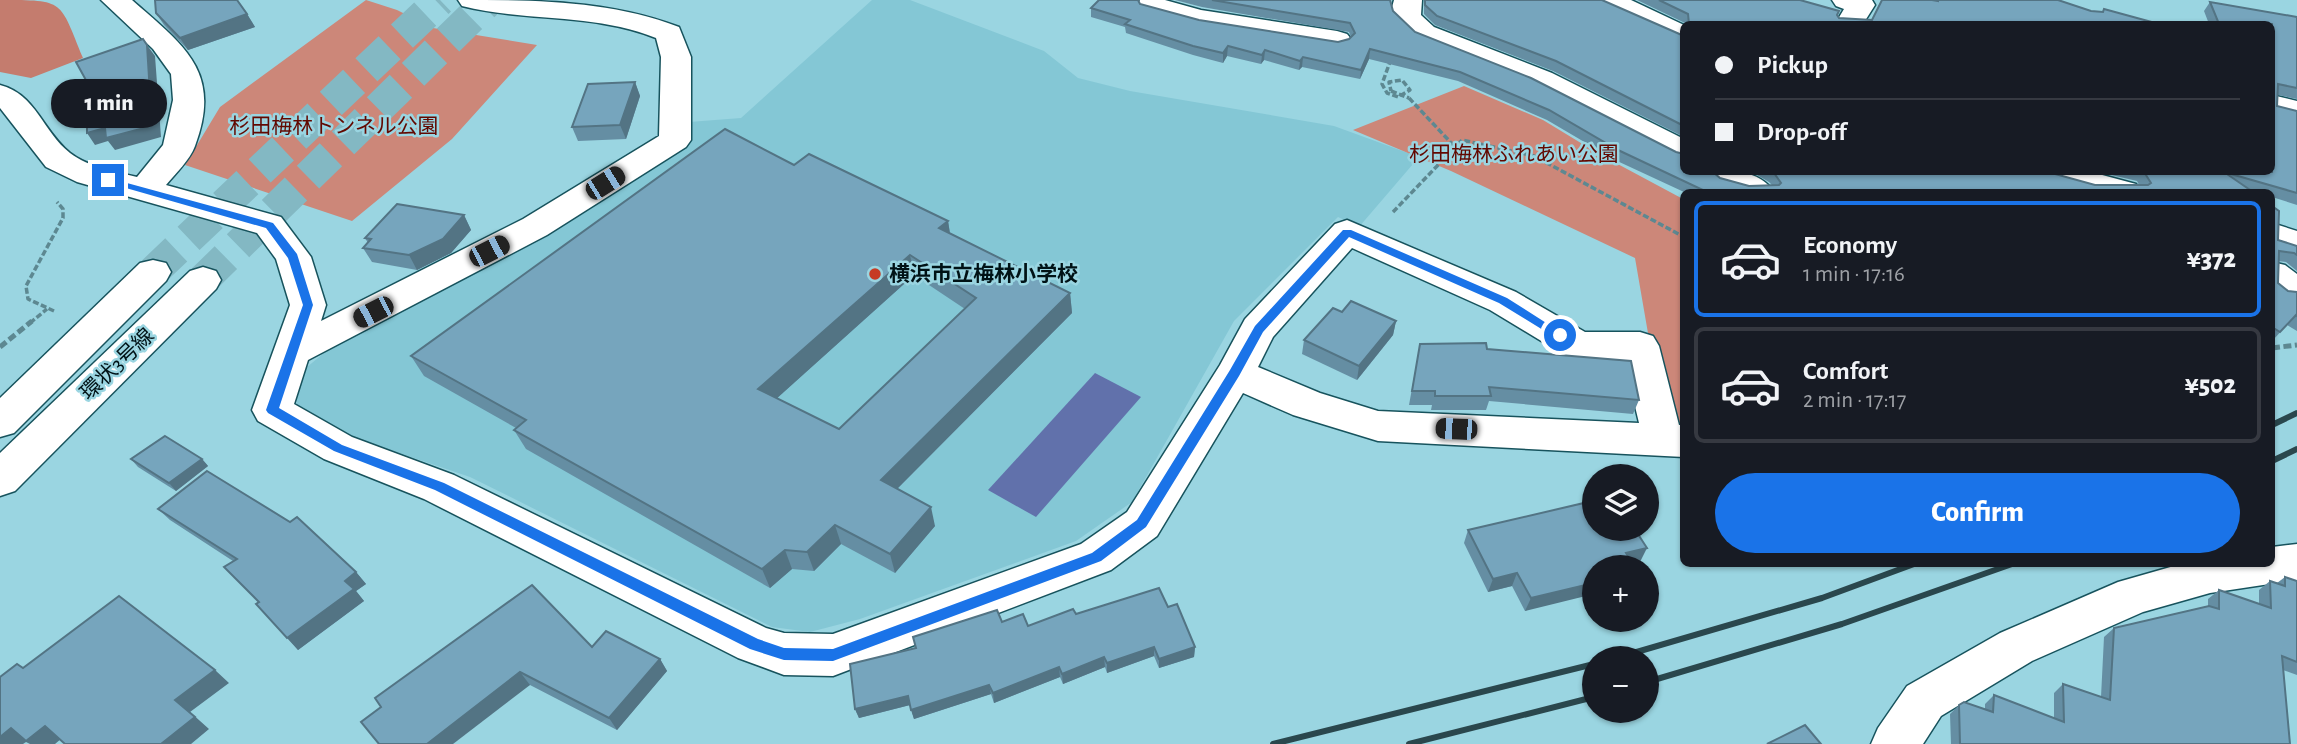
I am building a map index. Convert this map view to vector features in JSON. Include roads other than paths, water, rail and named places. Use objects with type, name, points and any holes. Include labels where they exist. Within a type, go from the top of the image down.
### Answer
[{"type":"street","points":[[115,0],[163,43],[186,73],[188,100],[179,147],[145,190]]},
{"type":"street","points":[[290,353],[536,227],[675,139],[676,57],[669,33],[650,23],[612,15],[500,7],[472,0]]},
{"type":"street","points":[[1408,0],[1404,9],[1407,21],[1423,33],[1541,79],[1680,150]]},
{"type":"street","points":[[1609,0],[1680,35]]},
{"type":"street","points":[[1151,5],[1203,9],[1337,40]]},
{"type":"street","points":[[0,94],[14,103],[58,160],[89,175],[269,225],[293,257],[308,305],[272,410],[338,448],[439,486],[754,644],[784,654],[833,655],[1096,557],[1142,524],[1235,373],[1258,329],[1347,232],[1503,301],[1579,346],[1640,346],[1673,440],[1378,426],[1307,404],[1235,373]]},
{"type":"street","points":[[2275,105],[2297,111]]},
{"type":"street","points":[[2064,175],[2114,189]]},
{"type":"street","points":[[2275,236],[2297,244]]},
{"type":"street","name":"環状3号線","points":[[0,422],[153,272]]},
{"type":"street","name":"環状3号線","points":[[0,479],[203,280]]},
{"type":"street","points":[[2275,565],[2297,562]]},
{"type":"street","points":[[1895,744],[1924,701],[2016,648],[2134,596],[2210,575],[2264,567]]},
{"type":"tunnel","points":[[153,272],[440,0]]},
{"type":"tunnel","points":[[203,280],[489,0]]},
{"type":"railway","points":[[2275,424],[2297,413]]},
{"type":"railway","points":[[2275,460],[2297,449]]},
{"type":"railway","points":[[1657,646],[1822,598],[1906,567]]},
{"type":"railway","points":[[1659,678],[1842,624],[2004,567]]},
{"type":"railway","points":[[1273,744],[1582,667]]},
{"type":"railway","points":[[1409,744],[1582,700]]},
{"type":"place","name":"横浜市立梅林小学校","points":[[875,274]]},
{"type":"park label","name":"杉田梅林トンネル公園","points":[[334,126]]},
{"type":"park label","name":"杉田梅林ふれあい公園","points":[[1514,154]]}]
